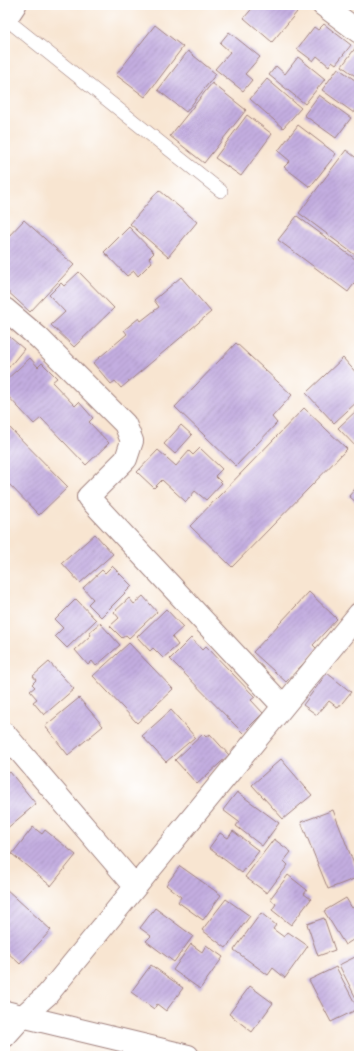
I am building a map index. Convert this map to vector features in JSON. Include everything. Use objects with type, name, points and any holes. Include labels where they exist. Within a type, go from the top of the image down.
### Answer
[{"type":"street","points":[[5,20],[15,5]]},
{"type":"street","points":[[323,5],[359,32]]},
{"type":"street","points":[[5,309],[39,338],[124,424],[132,441],[126,459],[88,497],[283,706]]},
{"type":"street","points":[[5,1036],[14,1014],[47,995],[359,614]]},
{"type":"street","points":[[5,734],[135,886]]},
{"type":"street","points":[[14,1014],[188,1056]]},
{"type":"lane","points":[[5,20],[221,191]]},
{"type":"building","points":[[255,5],[290,5],[297,12],[272,42],[244,18]]},
{"type":"building","points":[[324,24],[351,45],[336,64],[332,61],[329,66],[317,56],[313,61],[297,49],[314,27],[318,30]]},
{"type":"building","points":[[155,25],[183,47],[145,97],[116,75]]},
{"type":"building","points":[[229,32],[260,57],[245,74],[252,80],[243,91],[215,69],[230,52],[220,43]]},
{"type":"building","points":[[356,47],[359,48],[359,79],[342,66]]},
{"type":"building","points":[[188,51],[216,74],[186,112],[158,90]]},
{"type":"building","points":[[298,57],[325,79],[305,104],[269,75],[276,66],[285,74]]},
{"type":"building","points":[[338,68],[359,83],[359,105],[354,113],[322,90]]},
{"type":"building","points":[[267,79],[301,108],[283,128],[250,99]]},
{"type":"building","points":[[212,83],[246,110],[204,163],[170,136]]},
{"type":"building","points":[[319,95],[351,118],[336,138],[304,115]]},
{"type":"building","points":[[247,115],[272,134],[241,176],[215,158]]},
{"type":"building","points":[[298,125],[336,154],[310,187],[284,167],[290,161],[278,151]]},
{"type":"building","points":[[346,150],[359,160],[359,258],[299,213]]},
{"type":"building","points":[[159,190],[197,222],[168,257],[130,224]]},
{"type":"building","points":[[297,216],[359,262],[359,277],[348,292],[278,240]]},
{"type":"building","points":[[24,220],[74,265],[30,312],[5,289],[5,240]]},
{"type":"building","points":[[129,227],[154,253],[149,258],[152,262],[138,276],[134,271],[127,276],[104,252]]},
{"type":"building","points":[[79,272],[114,308],[74,347],[51,325],[65,312],[49,295],[61,283],[64,286]]},
{"type":"building","points":[[181,277],[211,312],[121,388],[115,381],[111,384],[93,363],[127,334],[124,330],[139,318],[141,321],[159,307],[154,300]]},
{"type":"building","points":[[5,333],[24,349],[5,372]]},
{"type":"building","points":[[236,343],[292,395],[272,417],[277,423],[236,466],[175,407]]},
{"type":"building","points":[[30,358],[38,367],[42,363],[57,378],[52,382],[75,406],[79,402],[93,418],[89,422],[109,443],[86,465],[41,418],[34,424],[5,393],[5,381]]},
{"type":"building","points":[[343,358],[359,376],[359,400],[334,423],[306,393]]},
{"type":"building","points":[[304,408],[347,449],[232,567],[190,526]]},
{"type":"building","points":[[359,408],[359,450],[338,428]]},
{"type":"building","points":[[5,423],[68,487],[39,515],[5,480]]},
{"type":"building","points":[[181,425],[192,435],[175,454],[164,444]]},
{"type":"building","points":[[200,448],[222,469],[215,476],[222,483],[206,500],[195,491],[186,502],[162,480],[154,488],[137,472],[158,450],[176,466],[189,451],[193,455]]},
{"type":"building","points":[[359,484],[359,505],[349,496]]},
{"type":"building","points":[[95,534],[113,554],[80,583],[62,563]]},
{"type":"building","points":[[112,566],[132,586],[101,617],[88,604],[93,599],[83,588],[102,570],[105,573]]},
{"type":"building","points":[[309,592],[337,619],[313,645],[317,649],[286,682],[253,652]]},
{"type":"building","points":[[143,596],[157,612],[129,638],[126,635],[122,638],[110,626],[119,618],[114,612],[129,598],[134,604]]},
{"type":"building","points":[[76,599],[96,620],[67,648],[55,636],[63,628],[55,620]]},
{"type":"building","points":[[166,609],[183,627],[172,637],[178,645],[163,658],[153,648],[150,651],[137,637]]},
{"type":"building","points":[[100,623],[120,645],[96,666],[92,661],[88,665],[75,650],[91,635],[89,632]]},
{"type":"building","points":[[191,638],[202,650],[206,646],[255,697],[251,700],[263,713],[243,733],[170,659]]},
{"type":"building","points":[[129,643],[173,689],[137,723],[93,676]]},
{"type":"building","points":[[49,662],[74,689],[44,715],[33,702],[37,699],[30,691],[35,687],[32,684],[36,680],[33,676]]},
{"type":"building","points":[[327,673],[351,692],[338,708],[329,701],[317,715],[303,705]]},
{"type":"building","points":[[79,698],[103,726],[68,755],[45,726]]},
{"type":"building","points":[[171,710],[195,737],[166,762],[142,736]]},
{"type":"building","points":[[203,734],[206,737],[210,734],[229,755],[197,784],[175,760]]},
{"type":"building","points":[[281,759],[312,795],[283,819],[252,785]]},
{"type":"building","points":[[10,772],[36,804],[5,830],[5,776]]},
{"type":"building","points":[[237,792],[279,823],[262,846],[236,826],[239,822],[223,810]]},
{"type":"building","points":[[333,810],[359,877],[328,889],[301,822]]},
{"type":"building","points":[[33,827],[42,834],[45,830],[76,855],[51,886],[12,854]]},
{"type":"building","points":[[233,831],[259,851],[242,873],[209,848],[220,833],[228,838]]},
{"type":"building","points":[[274,839],[291,852],[284,861],[288,865],[267,893],[245,877]]},
{"type":"building","points":[[180,866],[221,895],[203,920],[178,902],[181,897],[166,885]]},
{"type":"building","points":[[288,875],[307,890],[304,894],[311,899],[291,925],[272,910],[276,904],[270,899]]},
{"type":"building","points":[[5,888],[51,930],[20,964],[5,950]]},
{"type":"building","points":[[346,898],[352,908],[357,905],[359,907],[359,936],[345,945],[324,911]]},
{"type":"building","points":[[226,899],[250,916],[226,948],[202,930]]},
{"type":"building","points":[[155,908],[193,936],[174,962],[146,941],[151,936],[140,928]]},
{"type":"building","points":[[261,913],[276,925],[273,929],[284,937],[288,932],[308,946],[285,978],[273,968],[268,975],[234,950]]},
{"type":"building","points":[[324,918],[335,950],[318,956],[307,924]]},
{"type":"building","points":[[191,944],[202,952],[206,945],[223,957],[200,989],[173,970]]},
{"type":"building","points":[[359,955],[359,1004],[339,965]]},
{"type":"building","points":[[151,965],[183,988],[166,1011],[157,1004],[154,1009],[131,992]]},
{"type":"building","points":[[336,967],[358,1009],[331,1022],[309,980]]},
{"type":"building","points":[[250,986],[273,1003],[252,1032],[229,1014]]}]
